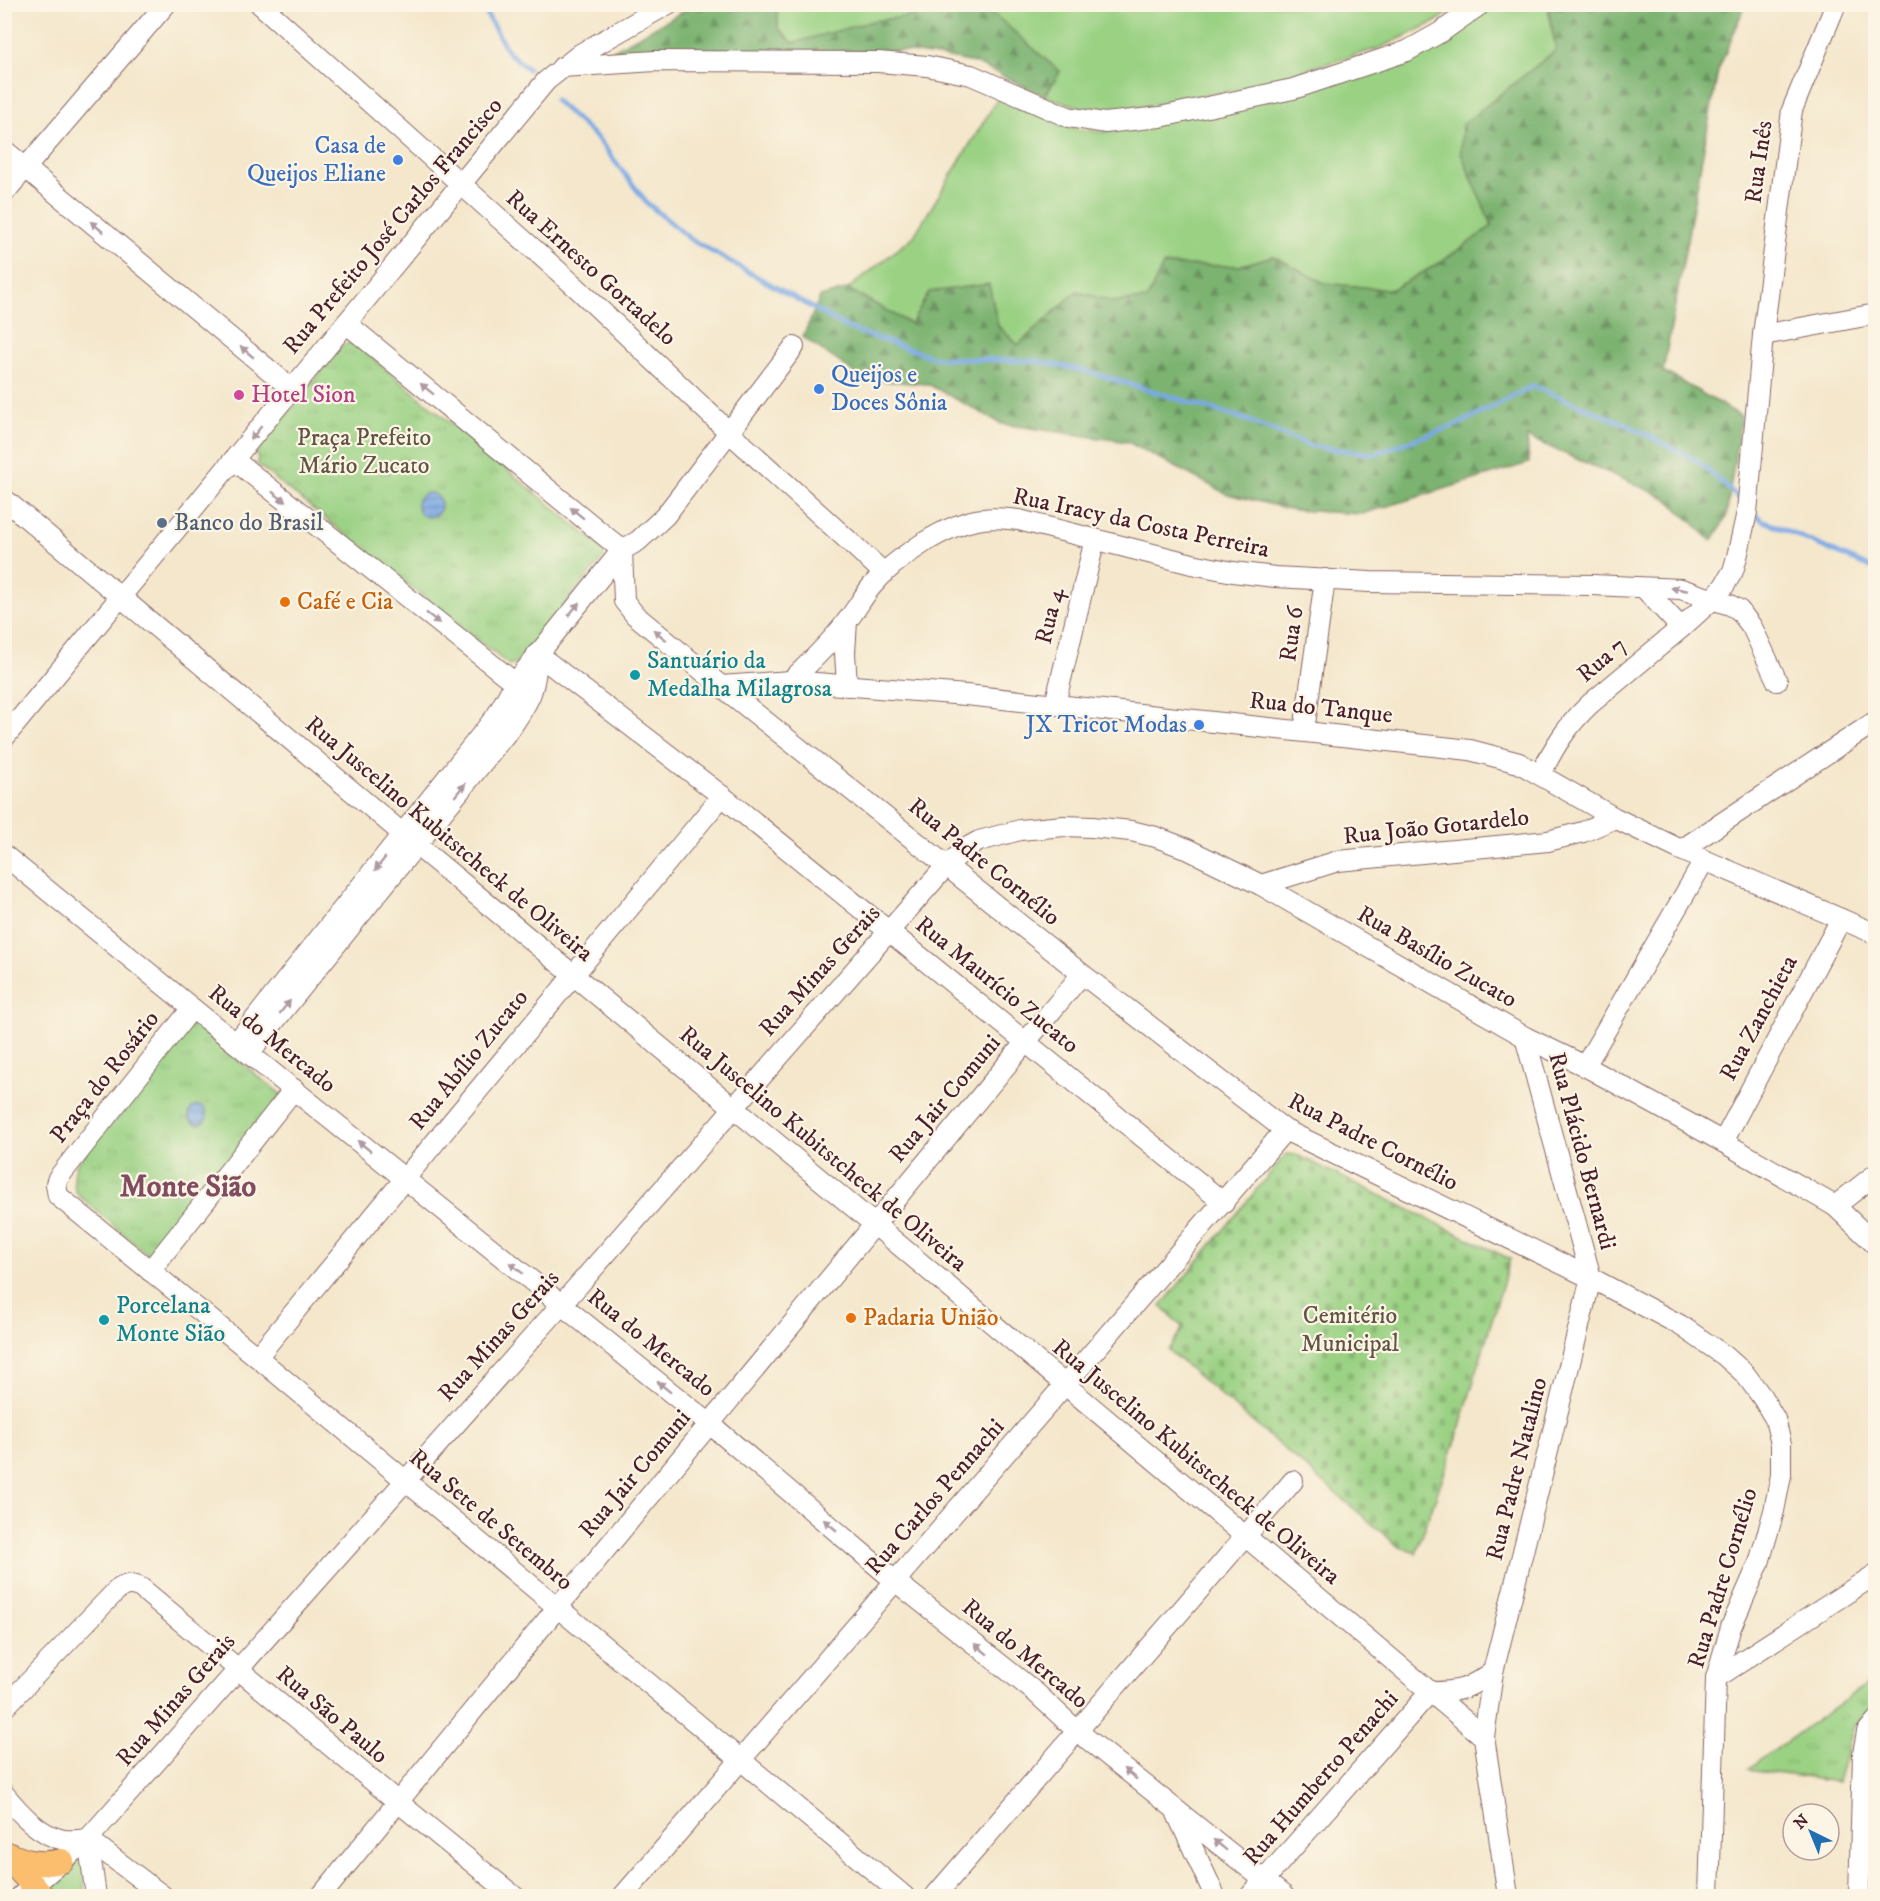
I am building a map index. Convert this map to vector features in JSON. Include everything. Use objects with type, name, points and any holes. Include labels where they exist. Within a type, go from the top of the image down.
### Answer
[{"type":"main road","points":[[5,1853],[25,1862],[40,1864],[62,1861]]},
{"type":"main road","points":[[5,1853],[32,1893]]},
{"type":"street","points":[[4,193],[166,4]]},
{"type":"street","name":"Rua Ernesto Gortadelo","points":[[260,4],[577,288],[730,433],[885,573]]},
{"type":"street","name":"Rua Prefeito José Carlos Francisco","points":[[4,738],[546,81],[580,54],[668,4]]},
{"type":"street","points":[[562,67],[655,61],[878,62],[927,66],[971,75],[1068,117],[1105,123],[1160,117],[1293,89],[1407,51],[1441,32],[1481,4]]},
{"type":"street","name":"Rua Inês","points":[[1713,599],[1733,571],[1743,536],[1763,335],[1792,110],[1836,4]]},
{"type":"street","points":[[4,150],[292,389]]},
{"type":"street","points":[[1763,335],[1875,314]]},
{"type":"street","points":[[346,323],[622,550]]},
{"type":"street","points":[[243,1048],[409,839],[497,715],[515,683],[537,654],[622,550],[638,541],[665,516],[794,347]]},
{"type":"street","points":[[234,460],[515,683]]},
{"type":"street","name":"Rua Juscelino Kubitstcheck de Oliveira","points":[[4,498],[1484,1737]]},
{"type":"street","name":"Rua Iracy da Costa Perreira","points":[[791,681],[847,621],[872,586],[885,573],[910,553],[938,536],[962,523],[982,519],[1019,520],[1233,572],[1370,582],[1673,588],[1730,605],[1747,618],[1777,681]]},
{"type":"street","name":"Rua 4","points":[[1055,704],[1095,539]]},
{"type":"street","name":"Rua Padre Cornélio","points":[[622,550],[622,592],[628,608],[721,686],[1082,974],[1285,1130],[1591,1278],[1680,1325],[1725,1356],[1745,1374],[1775,1419],[1781,1444],[1781,1465],[1774,1511],[1759,1563],[1731,1627],[1716,1678],[1709,1896]]},
{"type":"street","name":"Rua 6","points":[[1304,731],[1325,579]]},
{"type":"street","points":[[1644,588],[1681,627]]},
{"type":"street","name":"Rua 7","points":[[1541,774],[1556,743],[1573,721],[1713,599]]},
{"type":"street","points":[[847,621],[845,653],[847,686]]},
{"type":"street","points":[[409,839],[512,726],[525,708],[536,680],[537,654]]},
{"type":"street","name":"Rua Maurício Zucato","points":[[537,654],[722,796],[1224,1203]]},
{"type":"street","name":"Rua do Tanque","points":[[721,686],[791,681],[955,694],[1470,750],[1519,763],[1615,818],[1681,850],[1875,934]]},
{"type":"street","points":[[1681,850],[1875,721]]},
{"type":"street","name":"Rua Abílio Zucato","points":[[257,1357],[572,974],[722,796]]},
{"type":"street","name":"Rua João Gotardelo","points":[[1261,885],[1338,861],[1568,838],[1615,818]]},
{"type":"street","name":"Rua Basílio Zucato","points":[[947,866],[968,847],[979,841],[1020,830],[1064,826],[1092,827],[1156,837],[1185,848],[1261,885],[1525,1037],[1585,1066],[1723,1142],[1834,1206],[1875,1245]]},
{"type":"street","name":"Rua do Mercado","points":[[4,855],[710,1424],[895,1581],[1035,1692],[1076,1730],[1284,1896]]},
{"type":"street","points":[[1585,1066],[1704,861]]},
{"type":"street","name":"Rua Minas Gerais","points":[[32,1893],[62,1861],[88,1839],[947,866]]},
{"type":"street","name":"Rua Zanchieta","points":[[1723,1142],[1841,919]]},
{"type":"street","name":"Rua Jair Comuni","points":[[321,1896],[1082,974]]},
{"type":"street","name":"Praça do Rosário","points":[[58,1178],[192,1008]]},
{"type":"street","name":"Rua Plácido Bernardi","points":[[1525,1037],[1591,1278]]},
{"type":"street","points":[[150,1271],[294,1089]]},
{"type":"street","name":"Rua Carlos Pennachi","points":[[623,1896],[1285,1130]]},
{"type":"street","points":[[1834,1206],[1875,1174]]},
{"type":"street","name":"Rua Sete de Setembro","points":[[58,1178],[57,1190],[63,1202],[257,1357],[904,1896]]},
{"type":"street","name":"Rua Padre Natalino","points":[[1484,1737],[1493,1672],[1591,1278]]},
{"type":"street","points":[[935,1896],[1293,1481]]},
{"type":"street","points":[[1716,1678],[1875,1574]]},
{"type":"street","name":"Rua São Paulo","points":[[4,1708],[116,1591],[129,1584],[141,1588],[397,1803],[514,1896]]},
{"type":"street","points":[[1430,1692],[1457,1692],[1493,1672]]},
{"type":"street","name":"Rua Humberto Penachi","points":[[1250,1896],[1430,1692]]},
{"type":"street","points":[[1859,1896],[1863,1753],[1867,1732],[1875,1720]]},
{"type":"street","points":[[1484,1737],[1508,1896]]},
{"type":"street","points":[[4,1794],[27,1819],[52,1836],[68,1840],[88,1839],[163,1896]]},
{"type":"street","points":[[1175,1811],[1215,1896]]},
{"type":"street","points":[[88,1839],[96,1896]]},
{"type":"green space","points":[[695,5],[777,5],[778,28],[793,43],[873,21],[985,6],[1060,72],[1045,96],[975,63],[903,51],[787,51],[603,56]]},
{"type":"green space","points":[[777,5],[1461,5],[1435,22],[1380,48],[1237,90],[1141,107],[1086,109],[1045,96],[1060,71],[873,21],[793,43],[778,28]]},
{"type":"green space","points":[[1495,5],[1548,5],[1556,50],[1462,125],[1461,153],[1492,226],[1438,264],[1391,290],[1324,283],[1273,256],[1239,266],[1164,265],[1147,299],[1112,302],[1077,291],[1018,345],[998,326],[911,324],[848,289],[914,236],[1000,95],[1072,128],[1103,132],[1437,43]]},
{"type":"green space","points":[[1548,5],[1745,5],[1718,71],[1663,371],[1741,416],[1726,518],[1712,541],[1666,498],[1527,437],[1529,463],[1362,514],[1294,510],[1227,494],[1128,442],[1002,424],[928,384],[865,380],[803,337],[820,297],[848,289],[911,324],[929,292],[989,284],[998,326],[1018,345],[1077,291],[1112,302],[1147,299],[1163,265],[1239,266],[1273,256],[1324,283],[1391,290],[1438,264],[1492,226],[1461,153],[1462,125],[1556,50]]},
{"type":"green space","name":"Praça Prefeito Mário Zucato","points":[[348,343],[355,344],[605,552],[604,557],[518,662],[509,665],[258,465],[257,452],[341,346]]},
{"type":"green space","points":[[191,1023],[283,1096],[152,1258],[77,1194],[74,1183],[76,1165]]},
{"type":"green space","name":"Cemitério Municipal","points":[[1286,1154],[1297,1155],[1510,1259],[1457,1437],[1416,1553],[1398,1546],[1168,1350],[1183,1328],[1161,1306]]},
{"type":"green space","points":[[1875,1679],[1875,1706],[1854,1726],[1838,1782],[1748,1769]]},
{"type":"green space","points":[[83,1852],[85,1896],[53,1896],[45,1886]]},
{"type":"water","points":[[429,493],[438,496],[441,505],[438,514],[429,517],[420,514],[417,505],[420,496]]},
{"type":"water","points":[[194,1106],[202,1106],[207,1111],[205,1122],[194,1124],[189,1119],[189,1111]]},
{"type":"waterway","points":[[481,4],[508,52],[528,69]]},
{"type":"waterway","points":[[555,100],[598,139],[647,203],[690,239],[850,329],[936,358],[1037,361],[1086,371],[1244,419],[1311,446],[1373,454],[1459,424],[1533,386],[1625,424],[1698,461],[1742,501]]},
{"type":"waterway","points":[[1753,512],[1762,520],[1876,570]]},
{"type":"place","name":"Casa de Queijos Eliane","points":[[398,160]]},
{"type":"place","name":"Queijos e Doces Sônia","points":[[819,389]]},
{"type":"place","name":"Hotel Sion","points":[[239,395]]},
{"type":"place","name":"Banco do Brasil","points":[[162,523]]},
{"type":"place","name":"Café e Cia","points":[[285,602]]},
{"type":"place","name":"Santuário da Medalha Milagrosa","points":[[635,675]]},
{"type":"place","name":"JX Tricot Modas","points":[[1199,725]]},
{"type":"place","name":"Padaria União","points":[[851,1318]]},
{"type":"place","name":"Porcelana Monte Sião","points":[[104,1320]]},
{"type":"district","name":"Monte Sião","points":[[188,1187]]}]
